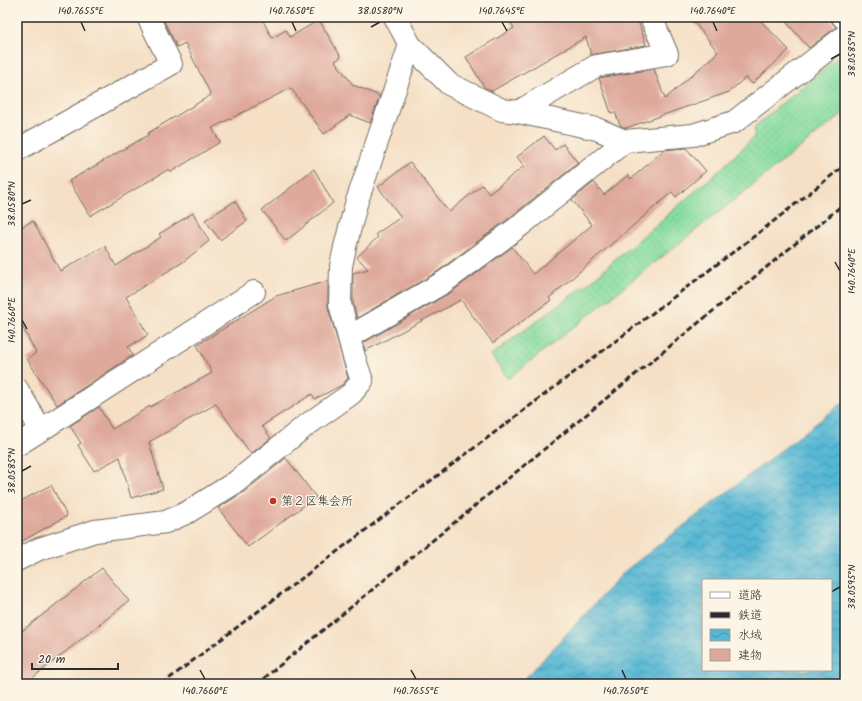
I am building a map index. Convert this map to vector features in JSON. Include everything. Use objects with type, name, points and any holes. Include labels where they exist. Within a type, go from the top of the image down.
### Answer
[{"type":"street","points":[[17,150],[171,64],[148,17]]},
{"type":"street","points":[[395,17],[410,45],[449,84],[502,110],[597,129],[625,141],[693,135],[734,122],[845,36]]},
{"type":"street","points":[[518,112],[596,66],[667,54],[651,17]]},
{"type":"street","points":[[17,560],[39,549],[95,531],[166,522],[188,512],[236,482],[304,427],[351,394],[362,381],[340,304],[341,266],[344,247],[356,204],[410,45]]},
{"type":"street","points":[[349,338],[444,282],[521,225],[625,141]]},
{"type":"street","points":[[17,444],[254,292]]},
{"type":"street","points":[[17,389],[41,430]]},
{"type":"green space","points":[[845,51],[845,112],[508,379],[491,355],[591,281],[722,168],[754,137],[755,126]]},
{"type":"water","points":[[845,401],[845,684],[520,684],[625,571]]},
{"type":"building","points":[[162,17],[261,17],[272,38],[286,30],[290,37],[319,20],[341,57],[335,61],[353,85],[380,96],[370,123],[350,115],[324,134],[291,88],[212,128],[220,142],[171,172],[169,169],[90,216],[69,181],[148,135],[148,133],[211,95],[185,43],[177,47]]},
{"type":"building","points":[[507,17],[637,17],[646,45],[591,55],[586,37],[492,91],[484,87],[466,57],[514,28]]},
{"type":"building","points":[[690,17],[757,17],[789,50],[752,84],[746,77],[729,92],[626,128],[620,125],[615,112],[611,113],[599,78],[654,69],[665,99],[718,52]]},
{"type":"building","points":[[782,17],[831,17],[831,21],[836,27],[809,48]]},
{"type":"building","points":[[544,136],[555,150],[563,144],[578,163],[513,215],[437,272],[357,318],[353,303],[353,273],[368,269],[357,257],[378,237],[376,234],[401,217],[378,187],[410,162],[449,212],[482,185],[489,194],[524,166],[517,157]]},
{"type":"building","points":[[686,148],[706,171],[676,197],[672,192],[549,298],[551,300],[493,343],[461,300],[365,351],[363,343],[450,293],[512,247],[533,274],[592,225],[572,200],[594,182],[604,195],[628,175],[631,179],[664,150]]},
{"type":"building","points":[[314,169],[333,203],[286,241],[262,210]]},
{"type":"building","points":[[235,201],[247,221],[220,240],[205,220]]},
{"type":"building","points":[[193,213],[209,241],[183,262],[126,297],[148,335],[128,347],[133,355],[57,405],[27,359],[36,353],[17,316],[17,229],[33,221],[60,271],[105,246],[116,266],[161,237],[159,234]]},
{"type":"building","points":[[328,281],[328,307],[348,378],[342,385],[315,399],[312,394],[262,426],[271,438],[251,454],[216,404],[149,442],[163,489],[131,498],[120,457],[94,471],[78,445],[81,443],[70,426],[99,407],[112,429],[150,406],[212,373],[197,345],[276,296]]},
{"type":"building","points":[[286,458],[316,497],[248,547],[218,508],[244,492]]},
{"type":"building","points":[[51,485],[67,516],[17,544],[17,503]]},
{"type":"building","points":[[102,568],[129,601],[25,684],[17,684],[17,635]]},
{"type":"railway","points":[[162,684],[765,228],[845,165]]},
{"type":"railway","points":[[257,684],[845,203]]},
{"type":"place","name":"第２区集会所","points":[[273,501]]}]
